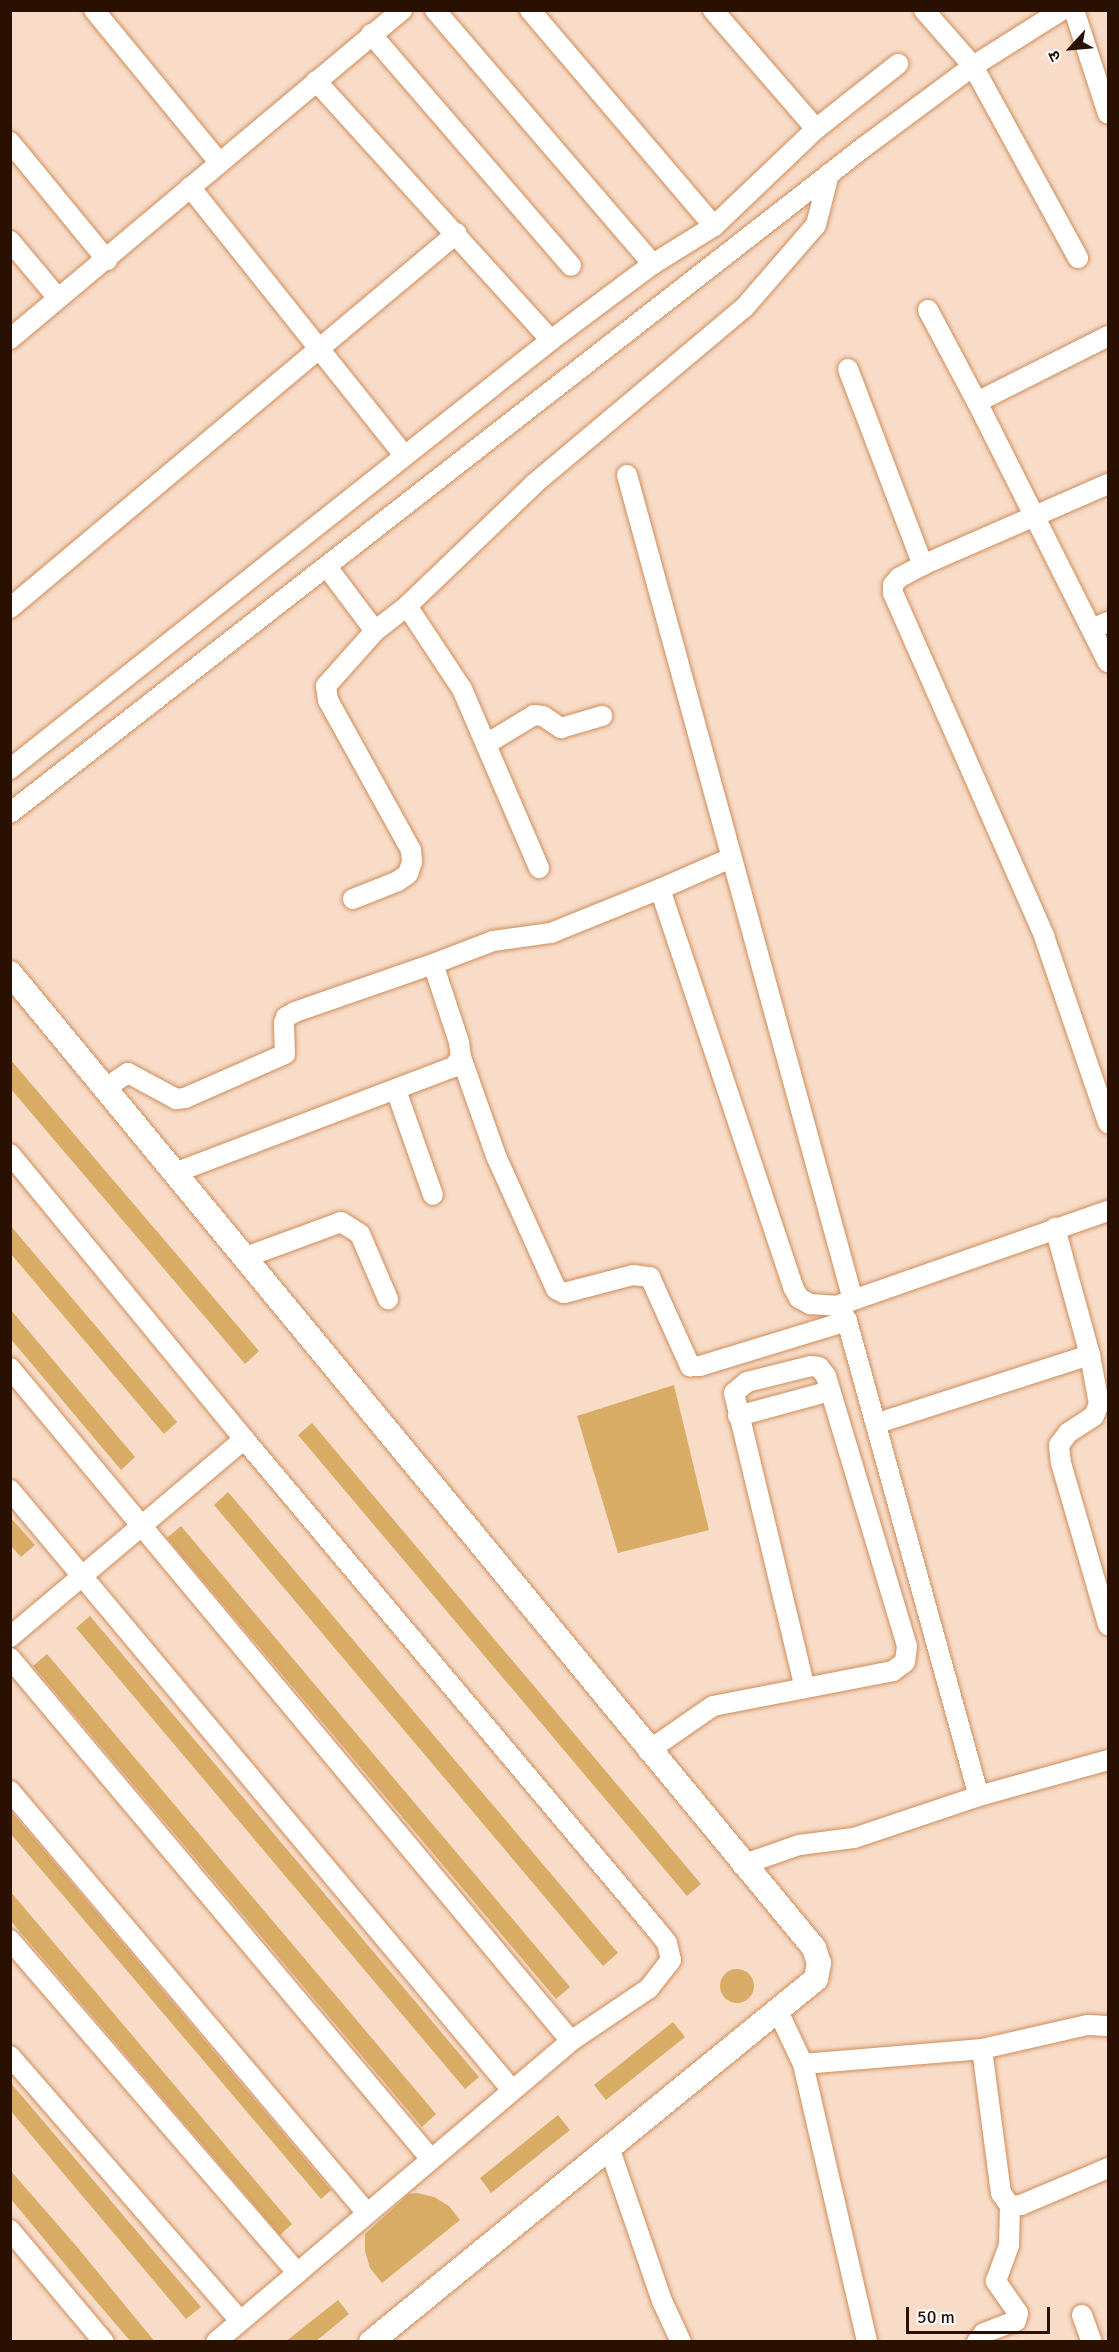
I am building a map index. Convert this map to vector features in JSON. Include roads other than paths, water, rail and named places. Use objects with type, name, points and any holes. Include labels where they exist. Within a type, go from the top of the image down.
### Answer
[{"type":"street","points":[[94,10],[219,162]]},
{"type":"street","points":[[10,339],[57,297],[107,260],[219,162],[402,10]]},
{"type":"street","points":[[435,10],[653,264]]},
{"type":"street","points":[[530,10],[714,226]]},
{"type":"street","points":[[713,10],[816,129]]},
{"type":"street","points":[[924,10],[973,66],[1077,258]]},
{"type":"street","points":[[12,807],[327,567],[829,174],[973,66],[1062,10]]},
{"type":"street","points":[[1074,10],[1105,88],[1108,114]]},
{"type":"street","points":[[371,34],[571,266]]},
{"type":"street","points":[[10,769],[551,340],[653,264],[714,226],[816,129],[898,64]]},
{"type":"street","points":[[316,81],[457,233],[551,340]]},
{"type":"street","points":[[10,142],[107,260]]},
{"type":"street","points":[[353,899],[398,881],[408,874],[412,862],[411,850],[328,700],[326,686],[375,631],[407,606],[534,484],[744,308],[816,225],[829,174]]},
{"type":"street","points":[[190,187],[404,455]]},
{"type":"street","points":[[10,608],[457,233]]},
{"type":"street","points":[[10,241],[57,297]]},
{"type":"street","points":[[928,310],[1035,515],[1100,625],[1108,662]]},
{"type":"street","points":[[977,402],[1108,336]]},
{"type":"street","points":[[848,369],[923,565]]},
{"type":"street","points":[[627,475],[731,858],[846,1309],[979,1796]]},
{"type":"street","points":[[1108,484],[923,565],[899,578],[893,585],[893,593],[1044,936],[1108,1123]]},
{"type":"street","points":[[327,567],[375,631]]},
{"type":"street","points":[[407,606],[451,669],[488,743],[539,868]]},
{"type":"street","points":[[488,743],[534,715],[543,716],[561,728],[602,716]]},
{"type":"street","points":[[107,1087],[128,1073],[176,1099],[185,1098],[285,1054],[284,1023],[286,1017],[295,1012],[493,941],[552,933],[731,858]]},
{"type":"street","points":[[660,889],[793,1287],[799,1299],[810,1304],[846,1309]]},
{"type":"street","points":[[433,964],[461,1057],[496,1156],[556,1289],[564,1293],[633,1275],[650,1277],[690,1365],[700,1366],[1055,1228],[1108,1211]]},
{"type":"street","points":[[10,973],[177,1172],[742,1865],[814,1948],[819,1963],[816,1979],[371,2342]]},
{"type":"street","points":[[177,1172],[442,1073],[461,1057]]},
{"type":"street","points":[[396,1090],[433,1195]]},
{"type":"street","points":[[10,1154],[244,1439],[667,1943],[671,1960],[664,1974],[571,2041],[216,2342]]},
{"type":"street","points":[[246,1257],[341,1222],[360,1234],[388,1299]]},
{"type":"street","points":[[1055,1228],[1090,1355],[1099,1404],[1095,1416],[1068,1433],[1059,1445],[1060,1454],[1108,1625]]},
{"type":"street","points":[[878,1423],[1090,1355]]},
{"type":"street","points":[[648,1751],[713,1706],[892,1671],[905,1662],[907,1646],[830,1391],[819,1367],[811,1366],[747,1382],[734,1393],[805,1688]]},
{"type":"street","points":[[10,1368],[571,2041]]},
{"type":"street","points":[[738,1416],[830,1391]]},
{"type":"street","points":[[10,1637],[139,1525],[244,1439]]},
{"type":"street","points":[[10,1490],[513,2090]]},
{"type":"street","points":[[10,1658],[431,2159]]},
{"type":"street","points":[[742,1865],[799,1845],[854,1838],[979,1796],[1108,1760]]},
{"type":"street","points":[[10,1791],[367,2213]]},
{"type":"street","points":[[10,1940],[297,2273]]},
{"type":"street","points":[[777,2009],[803,2064],[867,2342]]},
{"type":"street","points":[[803,2064],[982,2049],[1088,2025],[1108,2026]]},
{"type":"street","points":[[977,2342],[984,2332],[1016,2321],[1018,2313],[996,2281],[1009,2246],[1010,2206],[1000,2193],[982,2049]]},
{"type":"street","points":[[10,2056],[240,2321]]},
{"type":"street","points":[[609,2147],[662,2301],[681,2342]]},
{"type":"street","points":[[1010,2206],[1022,2205],[1108,2168]]},
{"type":"street","points":[[10,2230],[104,2342]]},
{"type":"street","points":[[1082,2315],[1092,2342]]}]
